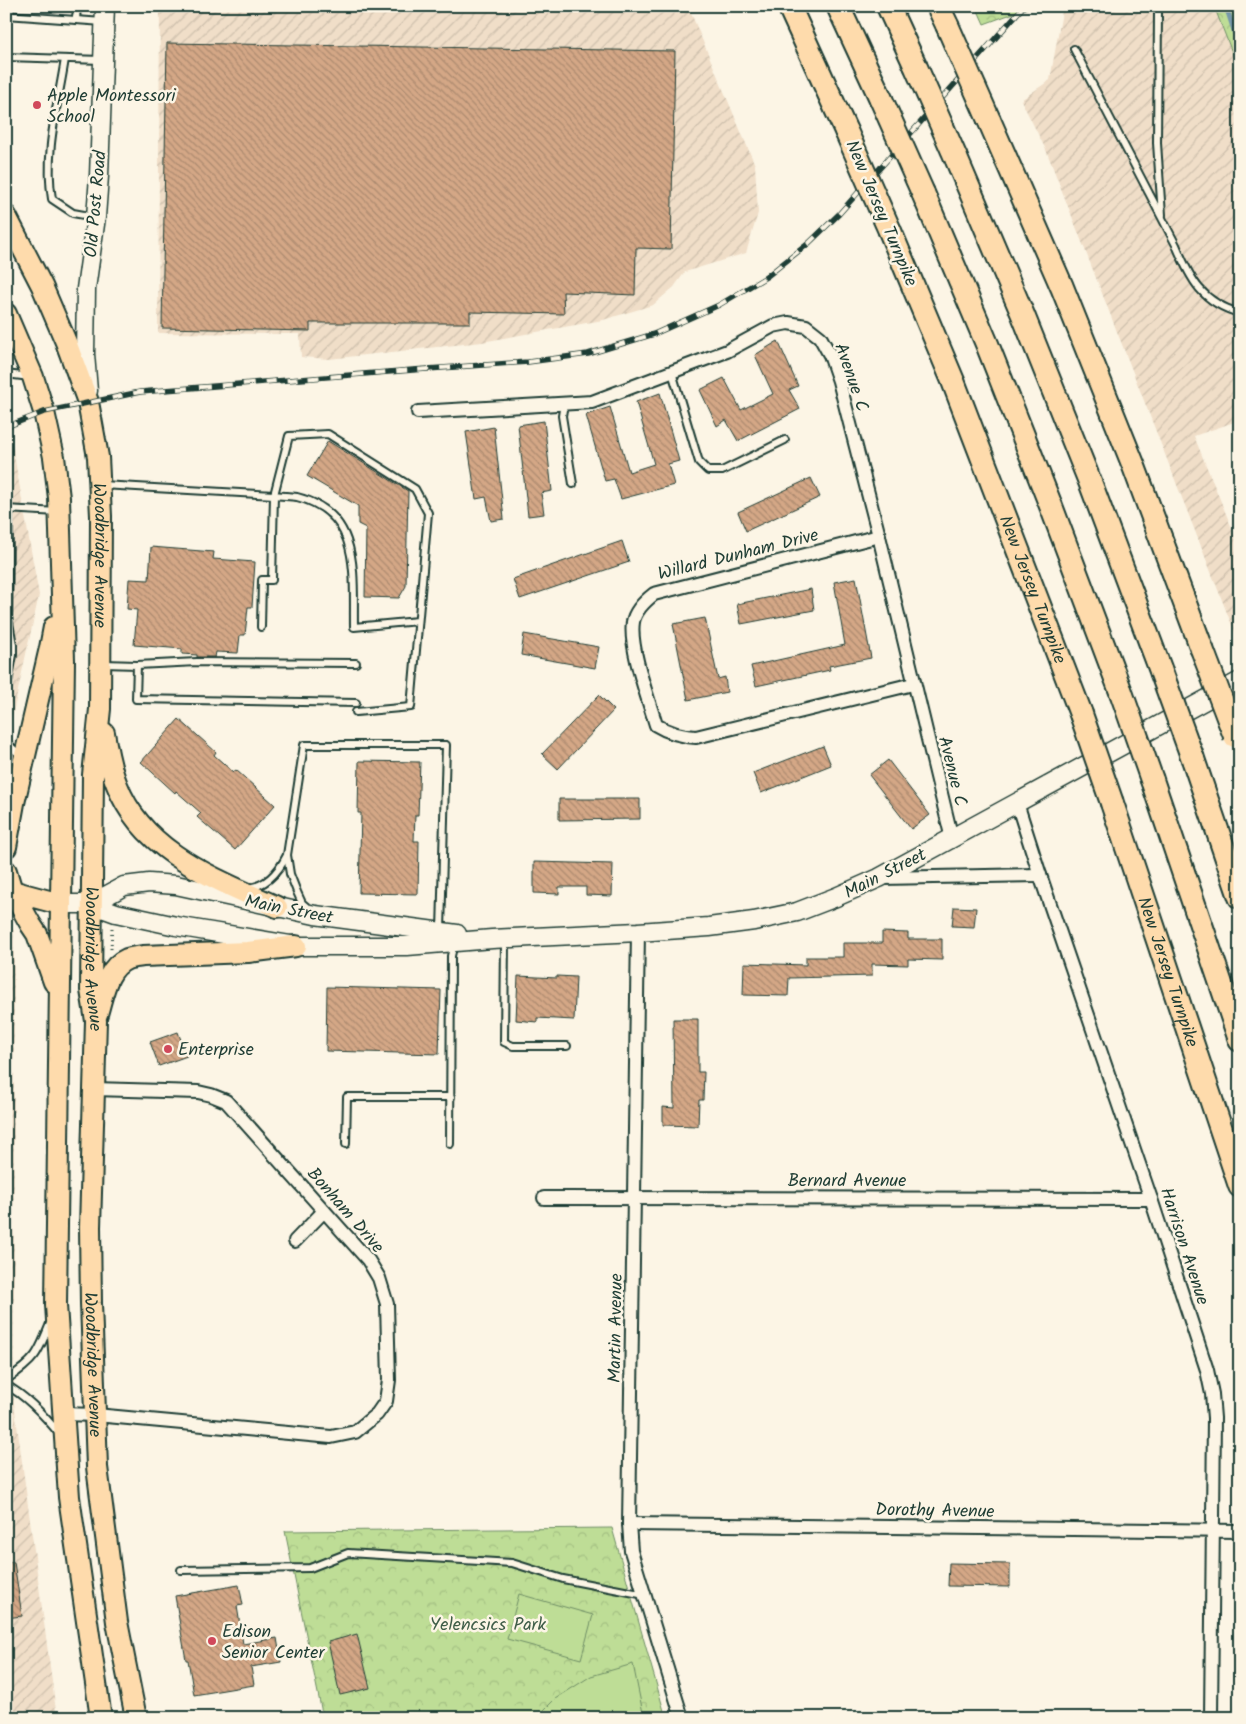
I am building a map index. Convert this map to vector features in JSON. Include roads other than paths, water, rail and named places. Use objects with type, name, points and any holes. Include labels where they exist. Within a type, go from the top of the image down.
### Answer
[{"type":"highway","name":"New Jersey Turnpike","points":[[789,6],[846,130],[953,381],[1082,714],[1240,1186]]},
{"type":"highway","points":[[838,6],[923,193],[1051,506],[1121,692],[1240,1040]]},
{"type":"highway","points":[[888,6],[956,158],[1092,487],[1161,670],[1240,897]]},
{"type":"highway","points":[[943,16],[1062,287],[1133,464],[1237,743]]},
{"type":"main road","name":"Old Post Road","points":[[88,402],[85,354],[86,289],[96,217],[99,176],[105,14]]},
{"type":"main road","name":"Woodbridge Avenue","points":[[6,216],[42,286],[66,342],[88,402],[95,431],[100,485],[100,709],[93,775],[91,904],[91,990],[96,1020],[90,1236],[91,1303],[97,1467],[116,1622],[136,1718]]},
{"type":"main road","name":"Woodbridge Avenue","points":[[6,314],[33,377],[54,457],[59,512],[64,660],[56,1306],[69,1497],[101,1718]]},
{"type":"main road","points":[[6,847],[10,806],[25,759],[50,648],[61,581]]},
{"type":"main road","name":"Main Street","points":[[91,904],[124,886],[149,883],[176,886],[315,915],[447,937],[498,938],[638,932],[709,927],[754,921],[797,912],[836,898],[879,878],[1240,681]]},
{"type":"main road","points":[[100,709],[108,756],[117,785],[129,809],[147,832],[169,852],[200,871],[277,907]]},
{"type":"main road","points":[[6,872],[12,891],[37,934],[59,1001]]},
{"type":"main road","points":[[12,891],[60,904]]},
{"type":"main road","name":"Main Street","points":[[60,904],[91,904],[176,926],[296,946],[407,946],[447,937]]},
{"type":"main road","points":[[96,1020],[106,984],[116,966],[128,959],[151,956],[248,952],[296,946]]},
{"type":"street","name":"Avenue C","points":[[418,412],[592,402],[727,351],[773,326],[788,323],[806,326],[820,337],[830,356],[839,381],[952,838]]},
{"type":"street","name":"Willard Dunham Drive","points":[[878,536],[654,594],[641,604],[634,620],[632,640],[656,725],[665,731],[685,736],[696,737],[913,684]]},
{"type":"street","name":"Harrison Avenue","points":[[1017,803],[1207,1370],[1214,1418],[1211,1718]]},
{"type":"street","points":[[879,878],[1040,875]]},
{"type":"street","name":"Martin Avenue","points":[[638,932],[629,1524],[631,1551],[682,1718]]},
{"type":"street","name":"Bonham Drive","points":[[63,1414],[96,1415],[331,1437],[355,1432],[377,1414],[386,1401],[389,1380],[387,1304],[379,1278],[368,1260],[226,1101],[198,1092],[94,1090]]},
{"type":"street","name":"Bernard Avenue","points":[[544,1198],[1151,1199]]},
{"type":"street","points":[[295,1241],[324,1211]]},
{"type":"street","name":"Dorothy Avenue","points":[[629,1524],[1240,1531]]},
{"type":"lane","points":[[76,20],[77,6]]},
{"type":"lane","points":[[1158,12],[1157,143],[1163,219]]},
{"type":"lane","points":[[6,15],[76,20],[105,14]]},
{"type":"lane","points":[[1074,49],[1163,219],[1190,277],[1199,288],[1224,308],[1240,313]]},
{"type":"lane","points":[[6,57],[103,60]]},
{"type":"lane","points":[[65,59],[50,146],[49,182],[52,199],[74,213],[96,217]]},
{"type":"lane","points":[[672,372],[700,462],[708,471],[722,471],[785,440]]},
{"type":"lane","points":[[6,374],[33,377]]},
{"type":"lane","points":[[564,403],[562,416],[573,484]]},
{"type":"lane","points":[[261,627],[262,580],[272,580],[274,495],[289,436],[328,434],[415,489],[428,513],[411,706],[356,712]]},
{"type":"lane","points":[[100,485],[297,497],[317,505],[328,512],[344,530],[350,544],[354,627],[418,621]]},
{"type":"lane","points":[[6,693],[10,655],[13,645],[8,617],[7,509],[59,512]]},
{"type":"lane","points":[[100,664],[137,665],[197,662],[356,663]]},
{"type":"lane","points":[[137,665],[136,699],[356,703]]},
{"type":"lane","points":[[6,742],[25,759]]},
{"type":"lane","points":[[315,915],[302,903],[290,874],[287,855],[304,745],[446,745],[447,937],[451,956],[450,1144]]},
{"type":"lane","points":[[239,889],[253,888],[267,880],[279,870],[287,855]]},
{"type":"lane","points":[[498,938],[504,1042],[513,1046],[568,1046]]},
{"type":"lane","points":[[346,1144],[347,1098],[451,1097]]},
{"type":"lane","points":[[6,1380],[27,1366],[37,1354],[56,1306]]},
{"type":"lane","points":[[6,1385],[28,1401],[50,1422],[65,1442]]},
{"type":"lane","points":[[181,1570],[310,1568],[348,1553],[512,1563],[563,1579],[645,1595]]},
{"type":"lane","points":[[6,1712],[7,1718]]},
{"type":"waterway","points":[[1226,6],[1240,49]]},
{"type":"railway","points":[[6,427],[44,412],[140,392],[528,362],[588,354],[654,334],[719,305],[766,277],[809,243],[839,214],[1024,6]]},
{"type":"place","name":"Apple Montessori School","points":[[37,105]]},
{"type":"place","name":"Enterprise","points":[[168,1049]]},
{"type":"place","name":"Edison Senior Center","points":[[212,1641]]},
{"type":"park label","name":"Yelencsics Park","points":[[488,1624]]}]
